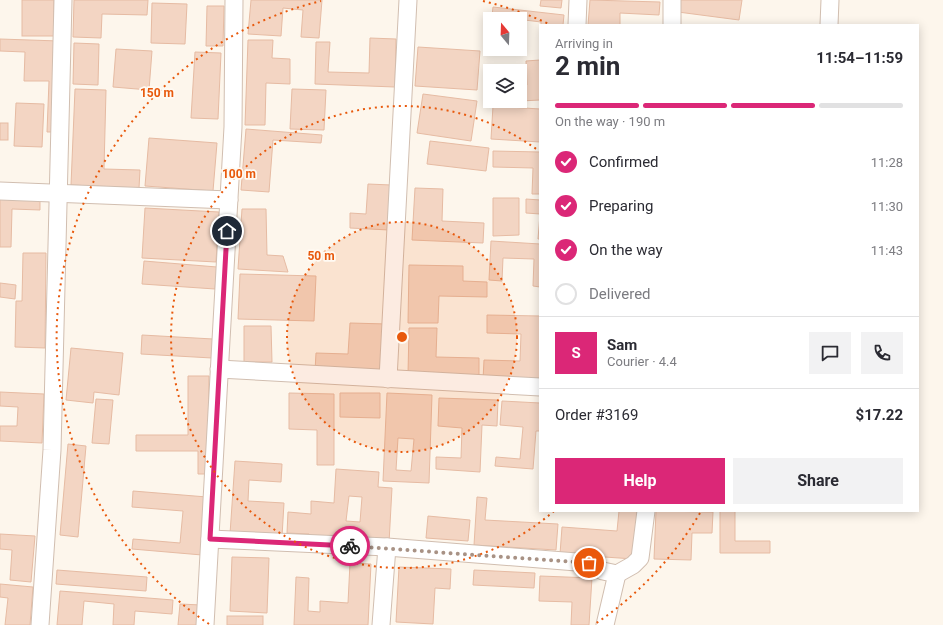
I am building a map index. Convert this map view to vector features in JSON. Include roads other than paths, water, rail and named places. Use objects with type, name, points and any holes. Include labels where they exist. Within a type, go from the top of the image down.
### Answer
[{"type":"street","points":[[40,625],[52,450],[64,0]]},
{"type":"street","points":[[205,625],[233,127],[234,0]]},
{"type":"street","points":[[388,378],[408,0]]},
{"type":"street","points":[[577,24],[578,0]]},
{"type":"street","points":[[672,0],[672,24]]},
{"type":"street","points":[[829,24],[830,0]]},
{"type":"street","points":[[0,191],[229,200]]},
{"type":"street","points":[[219,369],[539,387]]},
{"type":"street","points":[[210,539],[387,547],[589,563],[603,571],[617,574],[633,565],[640,558],[646,512]]},
{"type":"street","points":[[381,625],[387,547]]},
{"type":"street","points":[[605,625],[617,574]]}]
